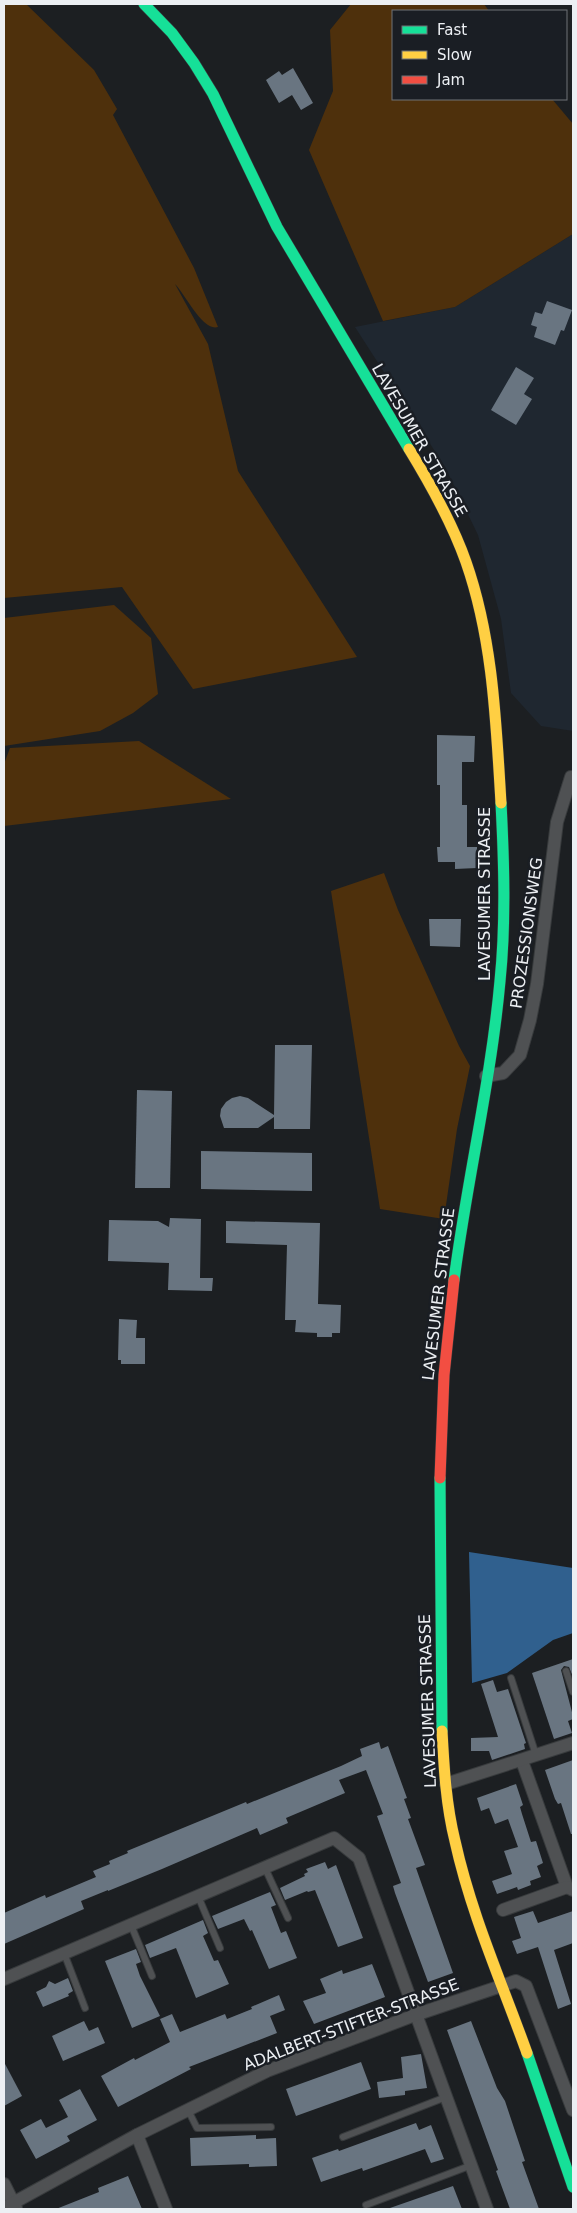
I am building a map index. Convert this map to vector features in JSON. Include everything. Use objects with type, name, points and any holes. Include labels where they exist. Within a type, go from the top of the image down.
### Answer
[{"type":"street","name":"LAVESUMER STRASSE","points":[[144,4],[184,46],[216,96],[290,252],[436,494],[458,540],[472,580],[482,621],[493,697],[503,846],[501,974],[486,1076],[460,1225],[446,1345],[442,1413],[439,1550],[442,1734],[451,1824],[476,1919],[573,2187]]},
{"type":"street","name":"PROZESSIONSWEG","points":[[486,1076],[503,1073],[520,1055],[537,984],[557,822],[571,777],[573,777]]},
{"type":"street","points":[[446,1784],[573,1743]]},
{"type":"street","points":[[503,1910],[570,1889],[522,1761]]},
{"type":"street","points":[[4,1979],[334,1838],[359,1858],[487,2209]]},
{"type":"street","points":[[501,1985],[516,1981],[526,1986],[573,2110]]},
{"type":"street","name":"ADALBERT-STIFTER-STRASSE","points":[[11,2206],[137,2135],[267,2071],[501,1985]]},
{"type":"street","points":[[137,2135],[166,2209]]},
{"type":"street","points":[[4,2184],[11,2206]]},
{"type":"lane","points":[[566,1671],[573,1692]]},
{"type":"lane","points":[[511,1678],[536,1755]]},
{"type":"lane","points":[[265,1868],[288,1918]]},
{"type":"lane","points":[[198,1896],[220,1948]]},
{"type":"lane","points":[[131,1925],[152,1976]]},
{"type":"lane","points":[[64,1953],[85,2008]]},
{"type":"lane","points":[[343,2137],[447,2096]]},
{"type":"lane","points":[[188,2110],[198,2128],[271,2127]]},
{"type":"lane","points":[[366,2205],[472,2165]]},
{"type":"shaded area","points":[[4,4],[26,4],[94,70],[117,109],[113,115],[194,268],[218,327],[206,324],[200,318],[175,284],[208,344],[238,471],[357,657],[193,689],[122,587],[4,598]]},
{"type":"shaded area","points":[[351,4],[484,4],[488,10],[392,10],[392,100],[553,100],[573,124],[573,234],[455,307],[383,321],[309,150],[333,91],[330,30]]},
{"type":"shaded area","points":[[573,234],[573,731],[541,726],[511,693],[501,619],[478,535],[445,467],[355,327],[455,307]]},
{"type":"shaded area","points":[[114,605],[151,638],[158,694],[133,713],[100,731],[4,746],[4,618]]},
{"type":"shaded area","points":[[139,741],[231,799],[4,826],[4,764],[10,748]]},
{"type":"shaded area","points":[[384,873],[398,910],[459,1046],[470,1066],[457,1129],[444,1219],[380,1209],[331,891]]},
{"type":"water","points":[[469,1552],[573,1568],[573,1633],[553,1640],[507,1673],[472,1683]]},
{"type":"building","points":[[293,68],[313,103],[301,110],[292,95],[279,103],[266,80],[279,71],[282,75]]},
{"type":"building","points":[[547,301],[572,310],[564,331],[561,330],[555,345],[534,337],[537,327],[531,325],[535,312],[542,314]]},
{"type":"building","points":[[516,367],[534,378],[524,394],[532,399],[516,425],[491,410]]},
{"type":"building","points":[[437,735],[475,736],[474,762],[462,762],[462,805],[467,805],[467,847],[477,847],[477,868],[455,869],[455,862],[438,862],[437,847],[440,847],[440,785],[437,785]]},
{"type":"building","points":[[429,919],[461,919],[460,947],[430,946]]},
{"type":"building","points":[[275,1045],[312,1045],[310,1129],[274,1129],[274,1117],[258,1128],[224,1128],[220,1116],[221,1109],[232,1098],[240,1096],[248,1098],[274,1115]]},
{"type":"building","points":[[137,1090],[172,1091],[170,1188],[135,1188]]},
{"type":"building","points":[[201,1151],[312,1153],[312,1191],[201,1189]]},
{"type":"building","points":[[170,1218],[201,1219],[200,1278],[213,1278],[212,1291],[168,1290],[169,1263],[108,1261],[109,1220],[158,1221],[169,1227]]},
{"type":"building","points":[[226,1221],[320,1223],[318,1304],[341,1305],[340,1333],[332,1333],[332,1337],[317,1337],[317,1333],[295,1332],[296,1320],[285,1320],[287,1245],[226,1243]]},
{"type":"building","points":[[119,1319],[137,1320],[136,1338],[145,1338],[145,1364],[121,1364],[121,1360],[118,1360]]},
{"type":"building","points":[[573,1659],[573,1677],[569,1667],[564,1666],[561,1670],[573,1716],[573,1719],[568,1721],[572,1733],[554,1739],[532,1673]]},
{"type":"building","points":[[493,1680],[497,1692],[508,1689],[526,1743],[524,1744],[525,1749],[492,1760],[489,1751],[471,1751],[471,1738],[498,1737],[481,1684]]},
{"type":"building","points":[[379,1742],[381,1749],[388,1746],[407,1798],[404,1799],[411,1818],[408,1819],[425,1865],[416,1868],[453,1973],[428,1982],[395,1893],[393,1886],[401,1883],[377,1816],[383,1814],[366,1770],[339,1780],[345,1793],[286,1818],[288,1823],[260,1835],[257,1828],[81,1901],[84,1909],[4,1944],[4,1913],[45,1895],[46,1898],[96,1877],[93,1871],[110,1864],[109,1861],[128,1853],[127,1851],[246,1802],[247,1804],[341,1766],[362,1756],[360,1749]]},
{"type":"building","points":[[573,1760],[573,1834],[571,1834],[561,1803],[558,1804],[555,1799],[545,1770]]},
{"type":"building","points":[[516,1784],[523,1805],[520,1807],[531,1842],[536,1841],[543,1863],[537,1866],[541,1877],[530,1881],[531,1885],[518,1890],[517,1887],[497,1894],[492,1881],[512,1874],[504,1851],[518,1847],[508,1819],[495,1824],[489,1808],[481,1811],[477,1798]]},
{"type":"building","points":[[325,1862],[328,1869],[336,1865],[363,1938],[338,1947],[315,1890],[307,1891],[285,1900],[280,1888],[305,1876],[304,1874],[308,1872],[306,1869]]},
{"type":"building","points":[[270,1892],[276,1905],[271,1907],[281,1933],[286,1931],[297,1958],[269,1969],[252,1930],[250,1931],[244,1919],[218,1929],[212,1916]]},
{"type":"building","points":[[533,1911],[538,1923],[573,1911],[573,1943],[554,1950],[571,2004],[558,2009],[538,1947],[517,1954],[512,1941],[521,1938],[514,1917]]},
{"type":"building","points":[[203,1920],[208,1933],[203,1936],[214,1961],[218,1960],[229,1984],[196,1998],[176,1948],[150,1958],[145,1945]]},
{"type":"building","points":[[136,1949],[141,1962],[136,1964],[140,1976],[160,2016],[132,2028],[105,1961]]},
{"type":"building","points":[[372,1964],[385,1997],[314,2024],[303,2001],[326,1993],[320,1979],[342,1970],[343,1974]]},
{"type":"building","points":[[68,1978],[73,1991],[68,1994],[69,1996],[43,2007],[36,1992],[46,1987],[49,1981],[55,1984]]},
{"type":"building","points":[[279,1995],[285,2010],[270,2016],[277,2033],[189,2067],[191,2069],[118,2107],[101,2076],[134,2058],[135,2060],[170,2042],[160,2019],[172,2014],[180,2032],[225,2014],[227,2019]]},
{"type":"building","points":[[84,2021],[89,2031],[98,2027],[105,2043],[63,2061],[52,2036]]},
{"type":"building","points":[[471,2021],[497,2088],[505,2101],[525,2161],[522,2162],[539,2209],[510,2209],[496,2171],[498,2170],[447,2030]]},
{"type":"building","points":[[421,2054],[427,2088],[405,2091],[405,2095],[379,2098],[377,2082],[403,2078],[401,2057]]},
{"type":"building","points":[[4,2062],[22,2096],[4,2106]]},
{"type":"building","points":[[361,2062],[371,2089],[296,2116],[286,2089]]},
{"type":"building","points":[[80,2089],[97,2120],[67,2136],[70,2141],[36,2159],[20,2130],[41,2119],[46,2128],[68,2117],[59,2100]]},
{"type":"building","points":[[416,2123],[419,2130],[431,2125],[444,2159],[431,2163],[425,2149],[363,2171],[362,2168],[321,2182],[312,2158],[338,2149],[339,2151]]},
{"type":"building","points":[[256,2135],[256,2139],[276,2138],[277,2166],[249,2167],[249,2164],[191,2166],[190,2138]]},
{"type":"building","points":[[128,2176],[142,2209],[56,2209],[99,2192],[98,2188]]},
{"type":"building","points":[[453,2186],[462,2209],[390,2209],[390,2208]]},
{"type":"traffic: fast","points":[[144,4],[172,33],[194,63],[213,94],[277,227],[409,449]]},
{"type":"traffic: fast","points":[[454,1280],[491,1056],[500,981],[504,892],[501,803]]},
{"type":"traffic: fast","points":[[440,1478],[442,1731]]},
{"type":"traffic: fast","points":[[527,2053],[573,2187]]},
{"type":"traffic: slow","points":[[409,449],[448,518],[466,562],[475,591],[488,651],[492,681],[501,803]]},
{"type":"traffic: slow","points":[[442,1731],[447,1800],[469,1895],[527,2053]]},
{"type":"traffic: jam","points":[[440,1478],[444,1375],[454,1280]]}]
